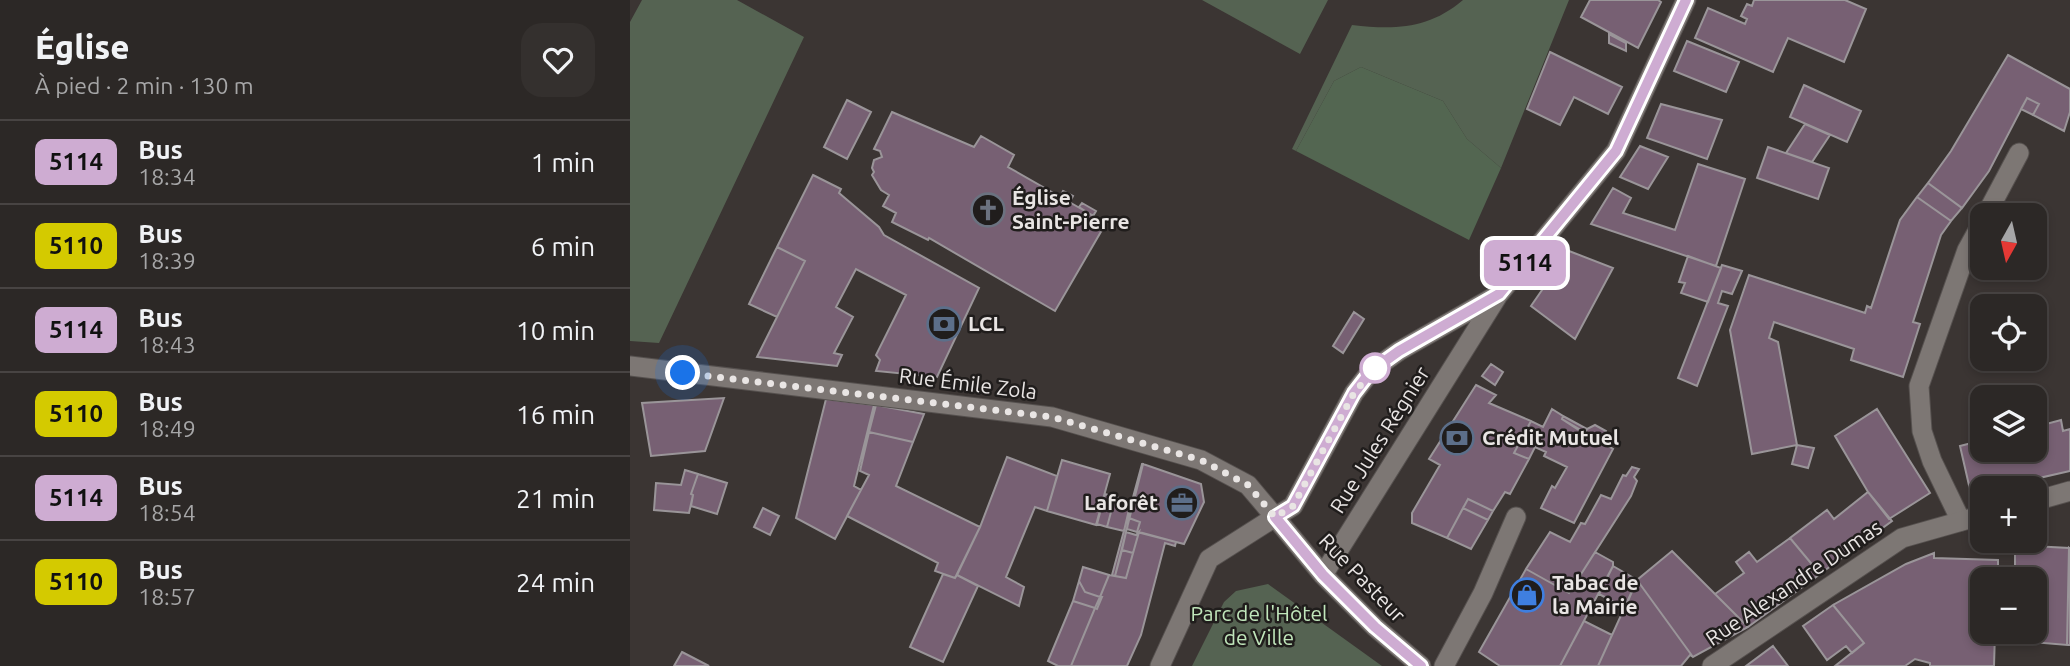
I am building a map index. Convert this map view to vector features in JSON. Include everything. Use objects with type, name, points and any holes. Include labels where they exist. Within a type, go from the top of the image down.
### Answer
[{"type":"street","points":[[1160,666],[1209,559],[1293,506],[1340,416],[1371,371],[1399,351],[1499,294],[1616,151],[1686,0]]},
{"type":"street","points":[[1992,203],[2019,153]]},
{"type":"street","points":[[1961,521],[1932,461],[1922,431],[1919,386],[1970,244]]},
{"type":"street","name":"Rue Jules Régnier","points":[[1323,575],[1499,294]]},
{"type":"street","name":"Rue Émile Zola","points":[[630,366],[1052,417],[1201,460],[1248,485],[1275,517]]},
{"type":"street","points":[[2047,498],[2070,491]]},
{"type":"street","name":"Rue Pasteur","points":[[1275,517],[1323,575],[1375,627],[1421,666]]},
{"type":"street","points":[[1444,666],[1483,593],[1516,517]]},
{"type":"street","name":"Rue Alexandre Dumas","points":[[1712,666],[1902,538],[1970,519]]},
{"type":"green space","points":[[642,0],[737,0],[804,37],[659,343],[630,341],[630,22]]},
{"type":"green space","points":[[1202,0],[1328,0],[1300,54]]},
{"type":"green space","points":[[1463,0],[1569,0],[1501,168],[1467,139],[1443,101],[1361,67],[1334,81],[1296,151],[1292,149],[1352,25],[1411,25],[1437,17]]},
{"type":"green space","points":[[1361,67],[1443,101],[1467,139],[1501,168],[1469,240],[1296,151],[1334,81]]},
{"type":"green space","name":"Parc de l'Hôtel de Ville","points":[[1268,584],[1382,666],[1192,666],[1224,602],[1236,591]]},
{"type":"building","points":[[1590,0],[1661,2],[1638,48],[1581,17]]},
{"type":"building","points":[[1754,0],[1845,0],[1866,9],[1844,62],[1788,38],[1773,72],[1695,38],[1708,8],[1745,24],[1747,19],[1741,16],[1747,4],[1752,6]]},
{"type":"building","points":[[1609,34],[1626,43],[1626,51],[1609,43]]},
{"type":"building","points":[[1687,41],[1739,62],[1726,92],[1674,71]]},
{"type":"building","points":[[1550,52],[1622,87],[1608,114],[1574,97],[1560,125],[1527,109]]},
{"type":"building","points":[[2008,55],[2070,89],[2070,112],[2064,131],[2033,115],[2039,104],[2027,98],[1989,171],[1962,208],[1928,183],[1951,151]]},
{"type":"building","points":[[1804,85],[1861,111],[1847,142],[1790,117]]},
{"type":"building","points":[[2027,98],[2039,104],[2033,115],[2021,109]]},
{"type":"building","points":[[847,100],[871,112],[847,159],[824,147]]},
{"type":"building","points":[[1661,104],[1722,120],[1707,159],[1647,138]]},
{"type":"building","name":"Église Saint-Pierre","points":[[892,112],[974,147],[981,136],[1014,155],[1008,167],[1106,223],[1055,311],[929,238],[928,240],[892,222],[896,213],[883,206],[889,195],[881,190],[872,175],[872,168],[874,160],[882,157],[880,151],[874,149]]},
{"type":"building","points":[[1805,124],[1830,135],[1812,162],[1786,153]]},
{"type":"building","points":[[1640,146],[1668,157],[1648,189],[1620,177]]},
{"type":"building","points":[[1768,147],[1829,168],[1818,199],[1757,178]]},
{"type":"building","points":[[1698,164],[1745,179],[1716,266],[1591,224],[1613,188],[1631,198],[1623,213],[1675,230]]},
{"type":"building","points":[[813,175],[841,189],[839,193],[879,227],[884,235],[979,288],[937,377],[876,371],[880,360],[876,355],[906,295],[856,269],[836,307],[853,317],[834,353],[842,355],[837,366],[757,357],[805,261],[777,247]]},
{"type":"building","points":[[1928,183],[1962,208],[1951,221],[1917,197]]},
{"type":"building","points":[[1063,191],[1073,196],[1071,200],[1061,195]]},
{"type":"building","points":[[1917,197],[1951,221],[1941,235],[1913,322],[1920,324],[1903,377],[1851,360],[1854,349],[1774,322],[1769,338],[1778,342],[1797,445],[1752,454],[1730,330],[1749,275],[1865,313],[1867,306],[1871,308],[1900,220]]},
{"type":"building","points":[[1082,203],[1096,211],[1093,216],[1079,207]]},
{"type":"building","points":[[777,247],[805,261],[777,317],[749,304]]},
{"type":"building","points":[[1569,251],[1613,268],[1575,339],[1531,306]]},
{"type":"building","points":[[1688,256],[1721,268],[1708,302],[1681,293],[1685,283],[1679,282]]},
{"type":"building","points":[[1722,265],[1742,271],[1732,294],[1722,291],[1718,303],[1728,306],[1697,386],[1678,378]]},
{"type":"building","points":[[1354,312],[1364,319],[1343,353],[1333,346]]},
{"type":"building","points":[[1491,364],[1503,372],[1495,385],[1482,376]]},
{"type":"building","points":[[1476,385],[1496,395],[1489,403],[1531,421],[1514,453],[1529,459],[1510,494],[1505,492],[1493,511],[1468,499],[1447,538],[1412,523],[1412,513],[1440,465],[1429,459]]},
{"type":"building","points":[[724,398],[705,451],[651,456],[642,403]]},
{"type":"building","points":[[826,399],[874,405],[854,486],[861,490],[835,539],[796,518]]},
{"type":"building","points":[[876,405],[924,414],[913,442],[869,432]]},
{"type":"building","points":[[1552,409],[1563,416],[1562,419],[1613,449],[1574,523],[1541,508],[1552,486],[1555,488],[1567,467],[1544,456],[1546,452],[1535,447],[1529,459],[1514,453],[1531,421],[1543,427]]},
{"type":"building","points":[[1877,409],[1930,493],[1889,519],[1868,492],[1835,436]]},
{"type":"building","points":[[1563,416],[1587,429],[1585,434],[1562,419]]},
{"type":"building","points":[[2061,420],[2063,431],[2070,429],[2070,471],[2047,476],[1970,476],[1970,490],[1960,446],[1970,443],[1970,462],[2047,462],[2047,424]]},
{"type":"building","points":[[1595,425],[1606,431],[1603,443],[1585,434],[1587,429]]},
{"type":"building","points":[[869,432],[913,442],[896,486],[980,527],[955,578],[935,571],[938,563],[847,516],[869,475],[860,471]]},
{"type":"building","points":[[1797,445],[1814,448],[1808,468],[1792,464]]},
{"type":"building","points":[[1007,457],[1057,476],[1047,511],[1035,507],[1006,577],[1024,587],[1019,606],[957,575],[980,527]]},
{"type":"building","points":[[1062,460],[1110,474],[1096,525],[1047,511]]},
{"type":"building","points":[[1143,464],[1115,576],[1112,575]]},
{"type":"building","points":[[1143,464],[1201,484],[1204,502],[1184,544],[1137,532],[1140,522],[1129,518]]},
{"type":"building","points":[[1632,467],[1639,469],[1634,477],[1637,481],[1631,496],[1569,593],[1526,569],[1550,532],[1570,542],[1581,523],[1585,524],[1601,495],[1611,499],[1623,475],[1626,476]]},
{"type":"building","points":[[685,470],[698,474],[691,494],[689,513],[654,510],[656,483],[681,485]]},
{"type":"building","points":[[698,474],[727,483],[717,514],[691,506],[691,494]]},
{"type":"building","points":[[1868,492],[1892,521],[1820,574],[1790,538],[1827,510],[1834,519]]},
{"type":"building","points":[[1105,494],[1115,497],[1107,527],[1097,524]]},
{"type":"building","points":[[1115,497],[1131,501],[1124,531],[1107,527]]},
{"type":"building","points":[[1468,499],[1493,511],[1488,520],[1463,508]]},
{"type":"building","points":[[763,508],[779,516],[770,535],[754,527]]},
{"type":"building","points":[[1463,508],[1488,520],[1471,549],[1447,538]]},
{"type":"building","points":[[1129,518],[1140,522],[1137,532],[1127,529]]},
{"type":"building","points":[[1126,532],[1136,535],[1139,532],[1133,553],[1122,550]]},
{"type":"building","points":[[1139,532],[1176,542],[1175,546],[1165,543],[1141,635],[1127,666],[1071,666],[1109,575],[1126,578]]},
{"type":"building","points":[[1790,538],[1820,574],[1748,627],[1715,594],[1744,573],[1736,562],[1749,552],[1757,562]]},
{"type":"building","points":[[2047,547],[2069,548],[2067,645],[2047,643],[2047,567],[2015,567],[2015,553],[2047,553]]},
{"type":"building","points":[[2069,548],[2070,645],[2067,645]]},
{"type":"building","points":[[1122,550],[1133,553],[1126,578],[1115,576]]},
{"type":"building","points":[[1672,551],[1748,627],[1693,657],[1637,580]]},
{"type":"building","points":[[1595,552],[1613,562],[1613,566],[1560,666],[1500,666],[1479,652],[1526,569],[1569,593]]},
{"type":"building","points":[[1934,553],[1934,558],[1998,560],[1998,567],[1970,567],[1970,644],[1995,644],[1994,666],[1930,666],[1930,663],[1915,659],[1905,666],[1835,666],[1864,643],[1833,605],[1906,564]]},
{"type":"building","points":[[1613,566],[1637,580],[1625,608],[1599,594]]},
{"type":"building","points":[[1083,567],[1109,575],[1100,597],[1085,592],[1079,581]]},
{"type":"building","points":[[943,574],[955,578],[957,575],[978,586],[943,662],[910,647]]},
{"type":"building","points":[[1637,580],[1693,657],[1690,655],[1681,666],[1598,666]]},
{"type":"building","points":[[1079,581],[1085,592],[1100,597],[1095,608],[1073,601]]},
{"type":"building","points":[[1073,601],[1095,608],[1071,666],[1058,666],[1048,661]]},
{"type":"building","points":[[1833,605],[1864,643],[1852,653],[1846,646],[1827,660],[1803,626]]},
{"type":"building","points":[[1584,621],[1612,635],[1598,666],[1560,666]]},
{"type":"building","points":[[1773,646],[1788,666],[1746,666]]},
{"type":"building","points":[[682,652],[709,666],[674,666]]},
{"type":"bus line","name":"5114","points":[[1421,666],[1375,627],[1323,575],[1275,517],[1293,506],[1340,416],[1371,371],[1399,351],[1499,294],[1616,151],[1686,0]]},
{"type":"place","name":"Église Saint-Pierre","points":[[988,210]]},
{"type":"place","name":"LCL","points":[[944,324]]},
{"type":"place","name":"Crédit Mutuel","points":[[1457,438]]},
{"type":"place","name":"Laforêt","points":[[1182,503]]},
{"type":"place","name":"Tabac de la Mairie","points":[[1527,595]]},
{"type":"route","points":[[683,373],[1052,417],[1201,460],[1248,485],[1275,517],[1293,506],[1340,416],[1354,393],[1375,368]]}]
